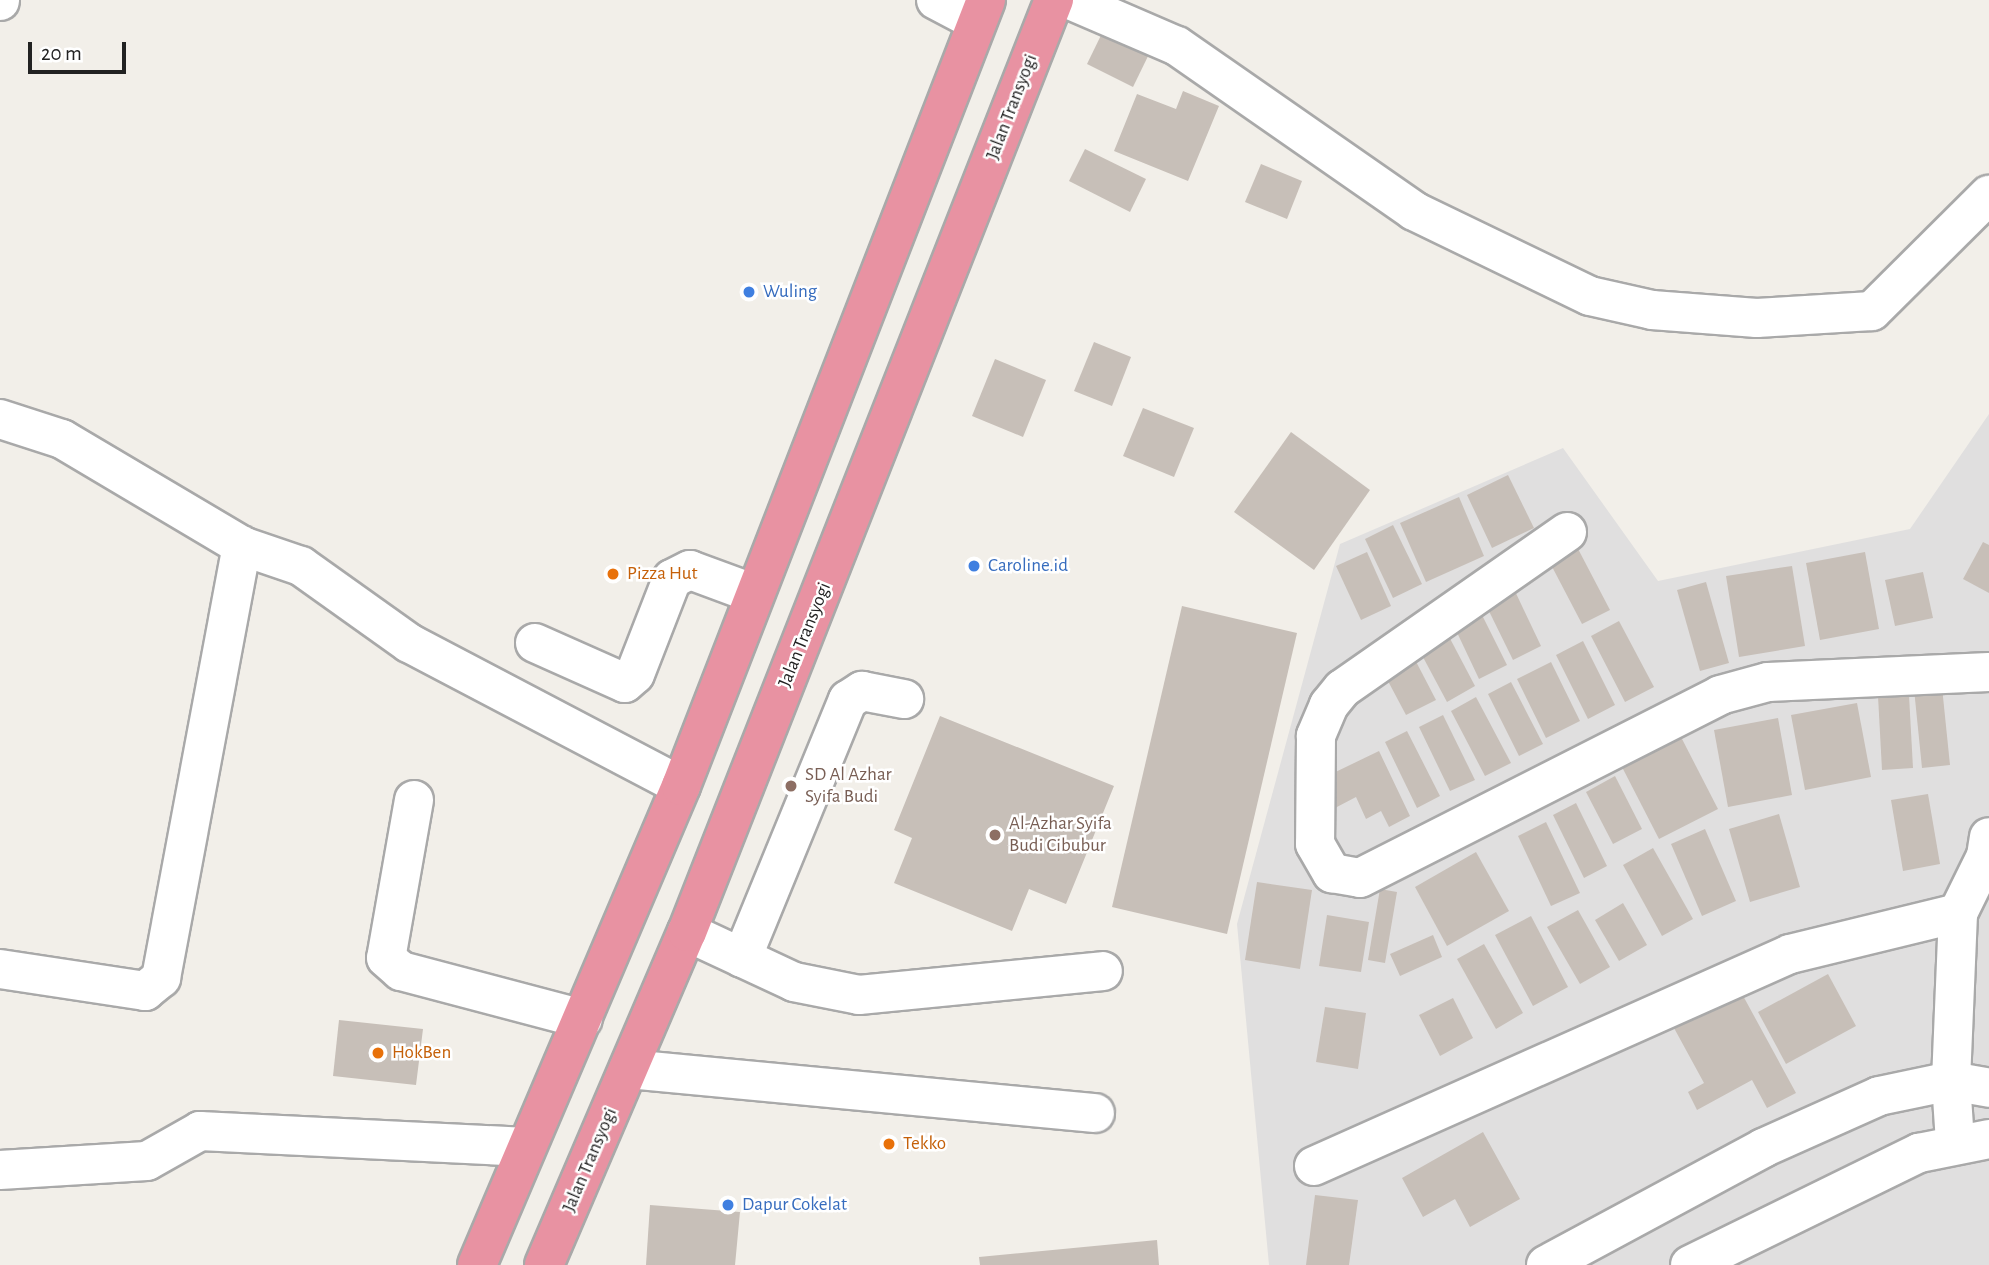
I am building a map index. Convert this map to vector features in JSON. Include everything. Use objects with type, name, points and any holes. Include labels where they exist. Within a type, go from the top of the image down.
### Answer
[{"type":"highway","name":"Jalan Transyogi","points":[[544,1265],[687,932],[1054,0]]},
{"type":"highway","points":[[477,1265],[681,786],[982,7]]},
{"type":"street","points":[[936,0],[982,7]]},
{"type":"street","points":[[1070,0],[1177,46],[1414,211],[1590,296],[1652,310],[1757,318],[1872,311],[1989,195]]},
{"type":"street","points":[[0,419],[62,439],[242,546],[302,566],[409,643],[681,786]]},
{"type":"street","points":[[1567,532],[1342,689],[1329,705],[1316,736],[1315,844],[1332,873],[1360,878],[1720,695],[1768,682],[1989,672]]},
{"type":"street","points":[[0,969],[145,991],[160,978],[242,546]]},
{"type":"street","points":[[535,643],[615,683],[625,683],[635,674],[672,579],[690,570],[755,594]]},
{"type":"street","points":[[742,958],[848,700],[862,691],[904,699]]},
{"type":"street","points":[[414,800],[386,958],[401,971],[583,1019]]},
{"type":"street","points":[[1690,1265],[1881,1168],[1978,1140],[1979,1083],[1958,913],[1988,852]]},
{"type":"street","points":[[1314,1166],[1790,954],[1958,913]]},
{"type":"street","points":[[687,932],[794,982],[859,995],[1103,971]]},
{"type":"street","points":[[629,1069],[1095,1113]]},
{"type":"street","points":[[1546,1265],[1763,1148],[1880,1096],[1979,1083]]},
{"type":"street","points":[[0,1170],[147,1161],[200,1131],[527,1147]]},
{"type":"shaded area","points":[[1989,414],[1989,1265],[1269,1265],[1237,924],[1340,544],[1563,448],[1658,581],[1910,529]]},
{"type":"building","points":[[1106,25],[1152,48],[1133,87],[1087,64]]},
{"type":"building","points":[[1183,91],[1219,106],[1188,181],[1114,151],[1137,94],[1176,109]]},
{"type":"building","points":[[1085,149],[1146,179],[1130,212],[1069,181]]},
{"type":"building","points":[[1261,164],[1302,181],[1287,219],[1245,202]]},
{"type":"building","points":[[1094,342],[1131,357],[1112,406],[1074,391]]},
{"type":"building","points":[[995,359],[1046,380],[1023,437],[972,416]]},
{"type":"building","points":[[1143,408],[1194,428],[1174,477],[1123,456]]},
{"type":"building","points":[[1291,432],[1370,490],[1314,570],[1234,512]]},
{"type":"building","points":[[1508,475],[1534,528],[1492,548],[1467,495]]},
{"type":"building","points":[[1459,497],[1484,556],[1426,582],[1400,523]]},
{"type":"building","points":[[1393,525],[1422,584],[1393,598],[1365,539]]},
{"type":"building","points":[[1983,542],[1989,545],[1989,593],[1963,579]]},
{"type":"building","points":[[1576,545],[1610,610],[1582,624],[1548,559]]},
{"type":"building","points":[[1367,552],[1391,606],[1361,620],[1336,566]]},
{"type":"building","points":[[1865,552],[1879,629],[1820,640],[1806,563]]},
{"type":"building","points":[[1792,566],[1805,646],[1739,657],[1726,576]]},
{"type":"building","points":[[1923,572],[1933,618],[1895,626],[1885,580]]},
{"type":"building","points":[[1706,582],[1729,663],[1700,671],[1677,590]]},
{"type":"building","points":[[1513,587],[1541,646],[1513,660],[1484,601]]},
{"type":"building","points":[[1182,606],[1297,633],[1227,934],[1112,907]]},
{"type":"building","points":[[1480,611],[1507,665],[1479,679],[1453,624]]},
{"type":"building","points":[[1619,621],[1654,687],[1625,702],[1591,636]]},
{"type":"building","points":[[1445,629],[1475,686],[1447,702],[1416,644]]},
{"type":"building","points":[[1583,641],[1615,705],[1588,719],[1556,655]]},
{"type":"building","points":[[1410,650],[1436,700],[1406,715],[1380,666]]},
{"type":"building","points":[[1551,662],[1580,721],[1546,738],[1517,679]]},
{"type":"building","points":[[1511,682],[1543,744],[1519,756],[1488,694]]},
{"type":"building","points":[[1942,687],[1950,765],[1922,768],[1914,689]]},
{"type":"building","points":[[1909,695],[1913,768],[1882,770],[1878,696]]},
{"type":"building","points":[[1476,697],[1511,763],[1485,776],[1451,711]]},
{"type":"building","points":[[1857,703],[1871,777],[1805,790],[1791,715]]},
{"type":"building","points":[[1443,715],[1475,780],[1450,791],[1419,727]]},
{"type":"building","points":[[940,716],[1114,786],[1066,904],[1029,889],[1012,931],[894,883],[912,838],[894,830]]},
{"type":"building","points":[[1778,718],[1792,795],[1728,807],[1714,730]]},
{"type":"building","points":[[1407,731],[1440,796],[1417,808],[1385,742]]},
{"type":"building","points":[[1681,737],[1718,809],[1659,839],[1622,767]]},
{"type":"building","points":[[1379,751],[1410,816],[1389,827],[1381,811],[1366,819],[1356,797],[1335,808],[1321,779]]},
{"type":"building","points":[[1615,776],[1642,829],[1613,844],[1586,792]]},
{"type":"building","points":[[1928,794],[1940,864],[1903,871],[1891,800]]},
{"type":"building","points":[[1576,803],[1607,866],[1584,878],[1553,815]]},
{"type":"building","points":[[1779,814],[1800,887],[1750,902],[1729,829]]},
{"type":"building","points":[[1546,822],[1580,893],[1551,906],[1518,836]]},
{"type":"building","points":[[1705,829],[1736,901],[1702,916],[1671,844]]},
{"type":"building","points":[[1653,848],[1693,919],[1662,936],[1623,865]]},
{"type":"building","points":[[1476,852],[1509,911],[1447,946],[1415,887]]},
{"type":"building","points":[[1257,882],[1312,890],[1300,969],[1245,960]]},
{"type":"building","points":[[1380,889],[1397,892],[1385,963],[1368,960]]},
{"type":"building","points":[[1623,903],[1647,945],[1619,961],[1595,920]]},
{"type":"building","points":[[1578,910],[1610,967],[1580,984],[1547,927]]},
{"type":"building","points":[[1327,915],[1369,922],[1361,972],[1319,966]]},
{"type":"building","points":[[1531,916],[1568,987],[1533,1006],[1495,935]]},
{"type":"building","points":[[1433,935],[1442,957],[1400,976],[1390,954]]},
{"type":"building","points":[[1484,944],[1523,1013],[1496,1029],[1457,959]]},
{"type":"building","points":[[1828,974],[1856,1026],[1786,1064],[1758,1012]]},
{"type":"building","points":[[1741,992],[1796,1093],[1767,1108],[1752,1080],[1697,1110],[1688,1092],[1704,1083],[1674,1028]]},
{"type":"building","points":[[1453,998],[1473,1038],[1440,1056],[1419,1015]]},
{"type":"building","points":[[1325,1007],[1366,1013],[1358,1069],[1316,1062]]},
{"type":"building","name":"HokBen","points":[[339,1020],[423,1029],[416,1085],[333,1076]]},
{"type":"building","points":[[1483,1132],[1520,1199],[1470,1227],[1455,1199],[1423,1217],[1402,1178]]},
{"type":"building","points":[[1315,1195],[1358,1200],[1349,1265],[1306,1265]]},
{"type":"building","points":[[650,1205],[740,1212],[735,1265],[646,1265]]},
{"type":"building","points":[[1157,1240],[1159,1265],[980,1265],[979,1257]]},
{"type":"place","name":"Wuling","points":[[749,292]]},
{"type":"place","name":"Caroline.id","points":[[974,566]]},
{"type":"place","name":"Pizza Hut","points":[[613,574]]},
{"type":"place","name":"SD Al Azhar Syifa Budi","points":[[791,786]]},
{"type":"place","name":"Al-Azhar Syifa Budi Cibubur","points":[[995,835]]},
{"type":"place","name":"HokBen","points":[[378,1053]]},
{"type":"place","name":"Tekko","points":[[889,1144]]},
{"type":"place","name":"Dapur Cokelat","points":[[728,1205]]}]
